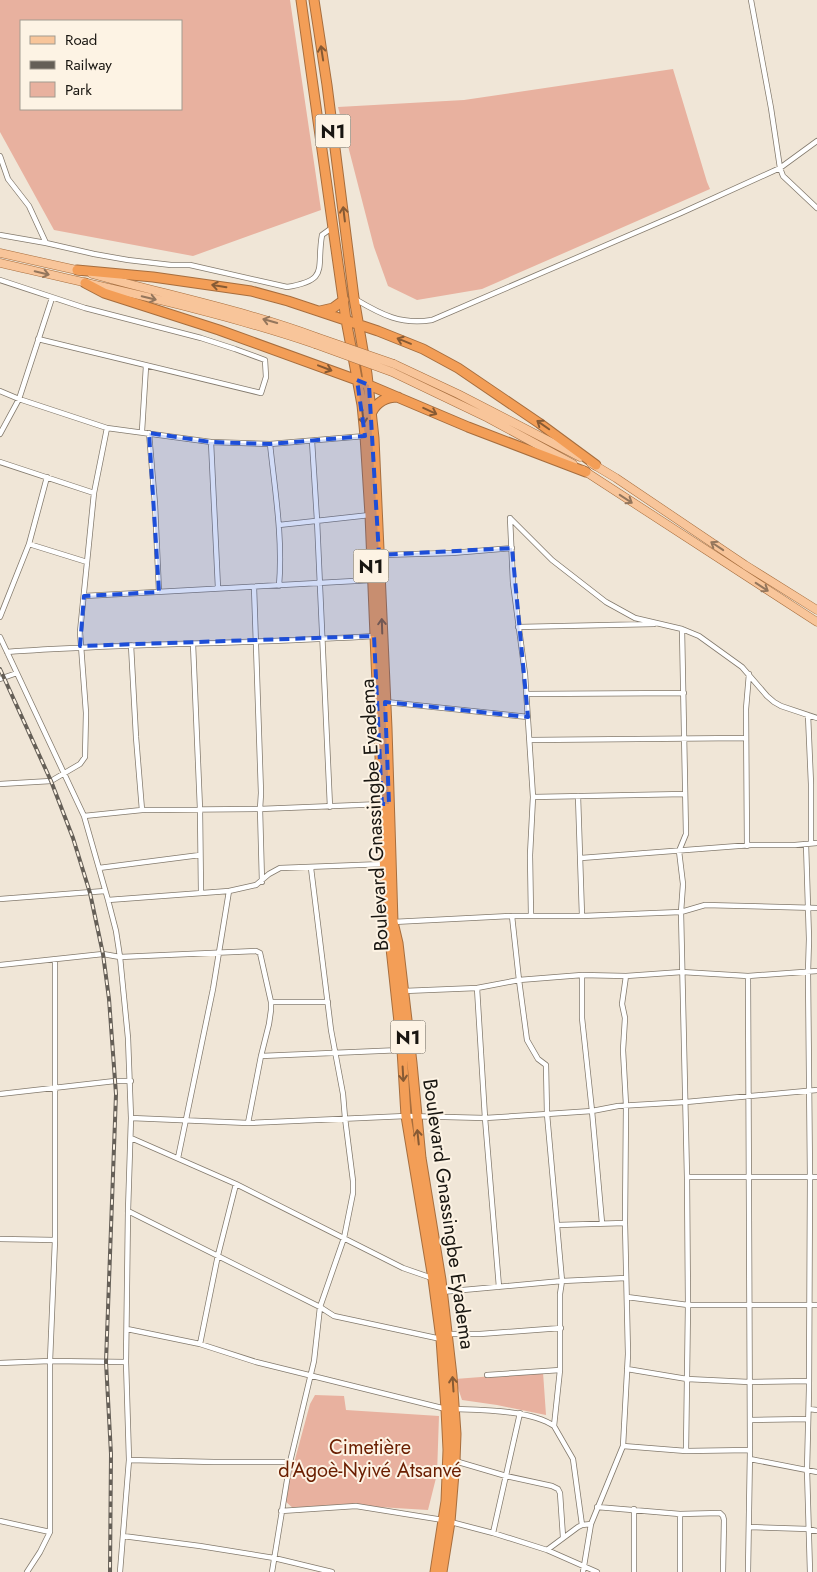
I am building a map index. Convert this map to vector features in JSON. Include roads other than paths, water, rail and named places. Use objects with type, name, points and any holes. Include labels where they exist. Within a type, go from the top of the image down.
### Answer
[{"type":"highway","name":"N1","points":[[301,0],[333,227]]},
{"type":"highway","name":"Boulevard Gnassingbe Eyadema","points":[[314,0],[351,263],[354,298],[360,325],[372,412],[377,484],[378,555],[374,636],[393,922],[398,943],[406,1116],[433,1279],[439,1292]]},
{"type":"highway","name":"Boulevard Gnassingbe Eyadema","points":[[333,227],[365,436],[385,702],[386,804],[384,864],[386,910],[412,1063],[416,1116],[445,1337],[456,1462],[442,1572]]},
{"type":"highway","points":[[77,270],[153,277],[251,291],[346,320],[412,344],[458,368],[539,423],[596,465]]},
{"type":"highway","points":[[85,283],[104,293],[219,330],[357,380],[468,427],[586,472]]},
{"type":"highway","points":[[317,311],[326,311],[344,300]]},
{"type":"highway","points":[[372,412],[375,406],[385,399],[400,397]]},
{"type":"highway","name":"Boulevard Gnassingbe Eyadema","points":[[435,1572],[447,1521],[450,1409]]},
{"type":"main road","points":[[0,253],[77,270],[286,326],[316,340],[458,394],[596,465],[745,565],[817,610]]},
{"type":"main road","points":[[0,263],[316,340]]},
{"type":"main road","points":[[393,368],[586,472],[817,622]]},
{"type":"street","points":[[751,0],[772,108],[780,168],[783,176],[817,208]]},
{"type":"street","points":[[354,298],[377,312],[404,321],[432,320],[681,213],[780,168],[817,140]]},
{"type":"street","points":[[0,156],[8,179],[29,206],[46,243]]},
{"type":"street","points":[[0,235],[128,260],[190,265],[287,287],[303,284],[316,278],[320,270],[319,252],[322,235],[333,227]]},
{"type":"street","points":[[0,280],[85,308],[202,338],[265,360],[266,378],[261,393],[38,339]]},
{"type":"street","points":[[0,434],[18,399],[52,298]]},
{"type":"street","points":[[142,431],[146,366]]},
{"type":"street","points":[[0,391],[18,399],[107,428],[142,431],[211,442],[270,444],[365,436]]},
{"type":"street","points":[[0,784],[51,781],[80,764],[85,757],[86,713],[80,646],[94,493],[107,428]]},
{"type":"street","points":[[148,433],[155,504],[159,592]]},
{"type":"street","points":[[312,441],[318,520],[319,584],[330,807]]},
{"type":"street","points":[[211,442],[218,588]]},
{"type":"street","points":[[270,444],[279,525],[279,586]]},
{"type":"street","points":[[0,462],[94,493]]},
{"type":"street","points":[[0,617],[28,544],[47,477]]},
{"type":"street","points":[[279,525],[370,515]]},
{"type":"street","points":[[531,916],[530,855],[533,797],[530,740],[527,694],[513,582],[510,518],[552,560],[606,602],[635,618],[682,628],[699,636],[732,658],[774,702],[817,718]]},
{"type":"street","points":[[28,544],[87,562]]},
{"type":"street","points":[[378,555],[452,553],[512,548]]},
{"type":"street","points":[[84,596],[376,580]]},
{"type":"street","points":[[254,587],[262,882]]},
{"type":"street","points":[[518,627],[663,624]]},
{"type":"street","points":[[682,628],[686,834],[679,851],[683,884],[681,912],[687,1177],[686,1451]]},
{"type":"street","points":[[7,652],[80,646],[255,642],[374,636]]},
{"type":"street","points":[[0,637],[84,816],[116,930],[120,957],[131,1082],[126,1362],[129,1460],[120,1572]]},
{"type":"street","points":[[131,644],[142,810]]},
{"type":"street","points":[[193,644],[200,809],[201,893]]},
{"type":"street","points":[[0,680],[17,673]]},
{"type":"street","points":[[747,846],[745,738],[749,674]]},
{"type":"street","points":[[527,694],[684,694]]},
{"type":"street","points":[[385,702],[528,717]]},
{"type":"street","points":[[808,715],[811,784],[808,909],[810,1177],[809,1381],[806,1470],[810,1572]]},
{"type":"street","points":[[530,740],[745,738]]},
{"type":"street","points":[[533,797],[685,794]]},
{"type":"street","points":[[578,796],[582,916]]},
{"type":"street","points":[[84,816],[142,810],[260,809],[386,804]]},
{"type":"street","points":[[581,858],[817,843]]},
{"type":"street","points":[[99,868],[200,855]]},
{"type":"street","points":[[108,900],[229,891],[256,885],[262,882],[274,870],[384,864]]},
{"type":"street","points":[[272,1572],[290,1462],[312,1375],[320,1307],[344,1238],[354,1181],[343,1094],[330,1030],[311,868]]},
{"type":"street","points":[[0,899],[105,891]]},
{"type":"street","points":[[178,1158],[213,989],[229,891]]},
{"type":"street","points":[[393,922],[512,916],[582,916],[681,912],[705,905],[817,908]]},
{"type":"street","points":[[512,916],[528,1040],[538,1059],[546,1064],[547,1114],[562,1281],[560,1294],[560,1370],[554,1426]]},
{"type":"street","points":[[0,965],[103,954],[120,957],[260,953],[271,1002],[269,1024],[248,1123]]},
{"type":"street","points":[[27,1572],[50,1532],[55,960]]},
{"type":"street","points":[[399,992],[477,988],[519,980],[582,975],[626,976],[682,972],[748,976],[817,971]]},
{"type":"street","points":[[582,975],[582,1018],[602,1223]]},
{"type":"street","points":[[583,1569],[591,1524],[623,1446],[628,1369],[625,1223],[626,1105],[623,1050],[625,1018],[622,1004],[626,976]]},
{"type":"street","points":[[748,976],[748,1305],[750,1382],[748,1572]]},
{"type":"street","points":[[477,988],[485,1118],[499,1287]]},
{"type":"street","points":[[271,1002],[328,1002]]},
{"type":"street","points":[[261,1056],[402,1050]]},
{"type":"street","points":[[0,1094],[115,1081],[131,1082]]},
{"type":"street","points":[[131,1118],[186,1122],[248,1123],[406,1116],[485,1118],[817,1090]]},
{"type":"street","points":[[131,1138],[236,1184],[403,1268],[433,1279]]},
{"type":"street","points":[[687,1177],[817,1177]]},
{"type":"street","points":[[200,1344],[218,1255],[236,1184]]},
{"type":"street","points":[[128,1211],[218,1255],[334,1316],[344,1319],[445,1337],[561,1328]]},
{"type":"street","points":[[558,1226],[625,1223]]},
{"type":"street","points":[[0,1239],[54,1240]]},
{"type":"street","points":[[439,1292],[562,1281],[626,1278]]},
{"type":"street","points":[[627,1297],[688,1305],[817,1305]]},
{"type":"street","points":[[127,1329],[200,1344],[256,1362],[450,1409],[520,1413],[549,1423],[554,1426],[572,1460],[582,1525]]},
{"type":"street","points":[[0,1362],[126,1362]]},
{"type":"street","points":[[628,1369],[687,1379],[750,1382],[809,1381]]},
{"type":"street","points":[[487,1375],[560,1370]]},
{"type":"street","points":[[808,1409],[817,1410]]},
{"type":"street","points":[[493,1533],[520,1413]]},
{"type":"street","points":[[750,1420],[808,1419]]},
{"type":"street","points":[[623,1446],[686,1451],[750,1450]]},
{"type":"street","points":[[750,1459],[817,1472]]},
{"type":"street","points":[[129,1460],[290,1462]]},
{"type":"street","points":[[456,1462],[558,1489],[560,1493],[563,1537]]},
{"type":"street","points":[[281,1511],[356,1506],[447,1521],[547,1550],[583,1569],[597,1572]]},
{"type":"street","points":[[597,1507],[680,1514],[720,1513],[723,1516],[723,1572]]},
{"type":"street","points":[[634,1509],[634,1572]]},
{"type":"street","points":[[680,1514],[680,1572]]},
{"type":"street","points":[[0,1521],[50,1532]]},
{"type":"street","points":[[547,1550],[582,1525],[591,1524]]},
{"type":"street","points":[[749,1527],[817,1531]]},
{"type":"street","points":[[123,1536],[274,1558],[332,1572]]},
{"type":"railway","points":[[0,669],[51,781],[73,838],[90,893],[103,954],[109,999],[116,1094],[106,1362],[111,1454],[110,1572]]},
{"type":"park label","name":"Cimetière d'Agoè-Nyivé Atsanvé","points":[[370,1458]]}]
